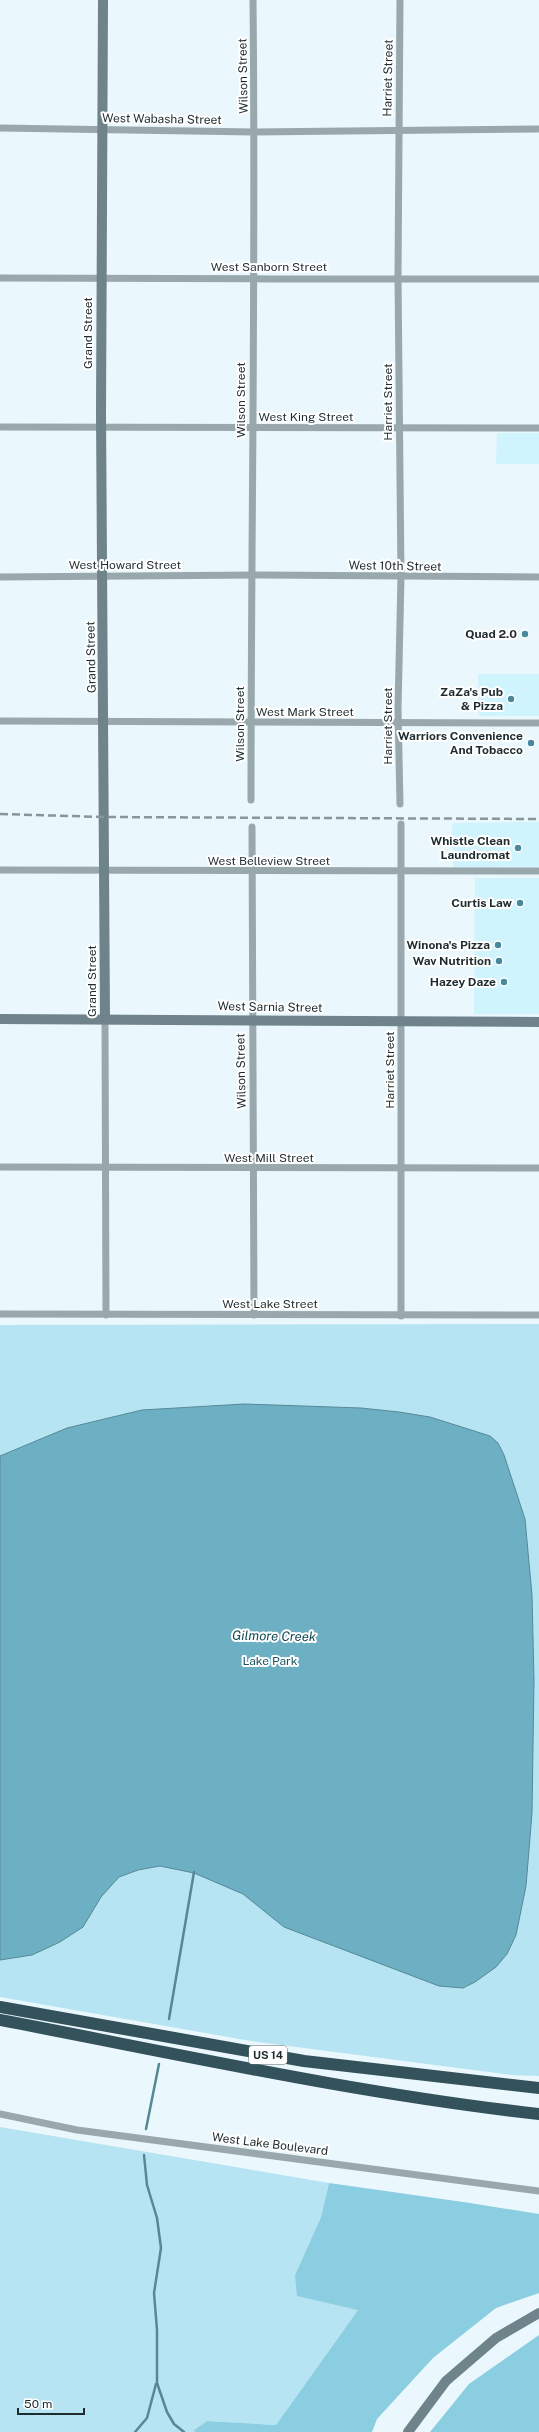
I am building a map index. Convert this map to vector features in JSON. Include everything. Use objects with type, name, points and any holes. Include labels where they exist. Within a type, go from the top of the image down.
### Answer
[{"type":"highway","name":"US 14","points":[[0,2007],[304,2061],[539,2088]]},
{"type":"highway","name":"US 14","points":[[0,2020],[372,2090],[447,2103],[539,2114]]},
{"type":"street","name":"Grand Street","points":[[104,0],[101,427],[106,1018],[106,1314]]},
{"type":"street","name":"Wilson Street","points":[[251,800],[250,576],[254,132],[253,0]]},
{"type":"street","name":"Harriet Street","points":[[400,0],[398,131],[401,577],[399,723],[400,804]]},
{"type":"street","name":"West Wabasha Street","points":[[0,128],[254,132],[539,129]]},
{"type":"street","name":"West Sanborn Street","points":[[0,278],[101,280],[398,277],[539,279]]},
{"type":"street","name":"West King Street","points":[[0,427],[399,429],[539,428]]},
{"type":"street","name":"West Howard Street","points":[[0,577],[250,576]]},
{"type":"street","name":"West 10th Street","points":[[250,576],[539,577]]},
{"type":"street","name":"West Mark Street","points":[[0,722],[539,723]]},
{"type":"street","name":"Harriet Street","points":[[401,824],[401,1316]]},
{"type":"street","name":"Wilson Street","points":[[252,827],[253,872],[251,1020],[254,1169],[254,1315]]},
{"type":"street","name":"West Belleview Street","points":[[0,870],[105,872],[539,871]]},
{"type":"street","name":"West Sarnia Street","points":[[0,1019],[106,1018],[539,1022]]},
{"type":"street","name":"West Mill Street","points":[[0,1167],[254,1169],[539,1168]]},
{"type":"street","name":"West Lake Street","points":[[0,1314],[539,1316]]},
{"type":"street","name":"West Lake Boulevard","points":[[0,2114],[77,2130],[539,2191]]},
{"type":"street","points":[[408,2432],[446,2381],[496,2338],[539,2313]]},
{"type":"shaded area","points":[[497,433],[539,433],[539,464],[496,464]]},
{"type":"shaded area","points":[[478,674],[539,674],[539,716],[479,716]]},
{"type":"shaded area","points":[[539,822],[539,867],[453,868],[452,823]]},
{"type":"shaded area","points":[[475,878],[539,878],[539,1014],[474,1014]]},
{"type":"shaded area","points":[[329,2183],[539,2214],[539,2293],[496,2308],[433,2358],[377,2419],[372,2432],[195,2432],[194,2430],[207,2421],[276,2425],[358,2310],[297,2296],[295,2275],[321,2217]]},
{"type":"shaded area","points":[[539,2335],[539,2432],[430,2432],[469,2384]]},
{"type":"green space","name":"Lake Park","points":[[539,1324],[539,2076],[511,2075],[251,2041],[0,1997],[0,1325]]},
{"type":"green space","points":[[0,2127],[329,2183],[321,2217],[295,2275],[358,2310],[276,2425],[207,2421],[194,2430],[195,2432],[0,2432]]},
{"type":"water","name":"Lake Park","points":[[244,1404],[361,1408],[430,1417],[490,1436],[498,1443],[504,1455],[525,1519],[532,1595],[534,1680],[532,1813],[526,1886],[516,1935],[507,1954],[496,1967],[475,1982],[463,1988],[439,1986],[284,1927],[243,1894],[194,1873],[160,1866],[138,1870],[119,1877],[101,1897],[83,1927],[60,1942],[32,1955],[0,1960],[0,1456],[67,1428],[142,1410]]},
{"type":"waterway","points":[[169,2019],[194,1872]]},
{"type":"waterway","points":[[146,2129],[159,2064]]},
{"type":"waterway","points":[[144,2155],[147,2185],[157,2218],[161,2248],[154,2293],[157,2330],[157,2383],[167,2412],[174,2424],[184,2432]]},
{"type":"waterway","points":[[135,2432],[147,2418],[156,2384]]},
{"type":"railway","points":[[0,814],[104,817],[539,819]]},
{"type":"place","name":"Quad 2.0","points":[[525,634]]},
{"type":"place","name":"ZaZa's Pub & Pizza","points":[[511,699]]},
{"type":"place","name":"Warriors Convenience And Tobacco","points":[[531,743]]},
{"type":"place","name":"Whistle Clean Laundromat","points":[[518,848]]},
{"type":"place","name":"Curtis Law","points":[[520,903]]},
{"type":"place","name":"Winona's Pizza","points":[[498,945]]},
{"type":"place","name":"Wav Nutrition","points":[[499,961]]},
{"type":"place","name":"Hazey Daze","points":[[504,982]]},
{"type":"water label","name":"Gilmore Creek","points":[[274,1636]]}]
